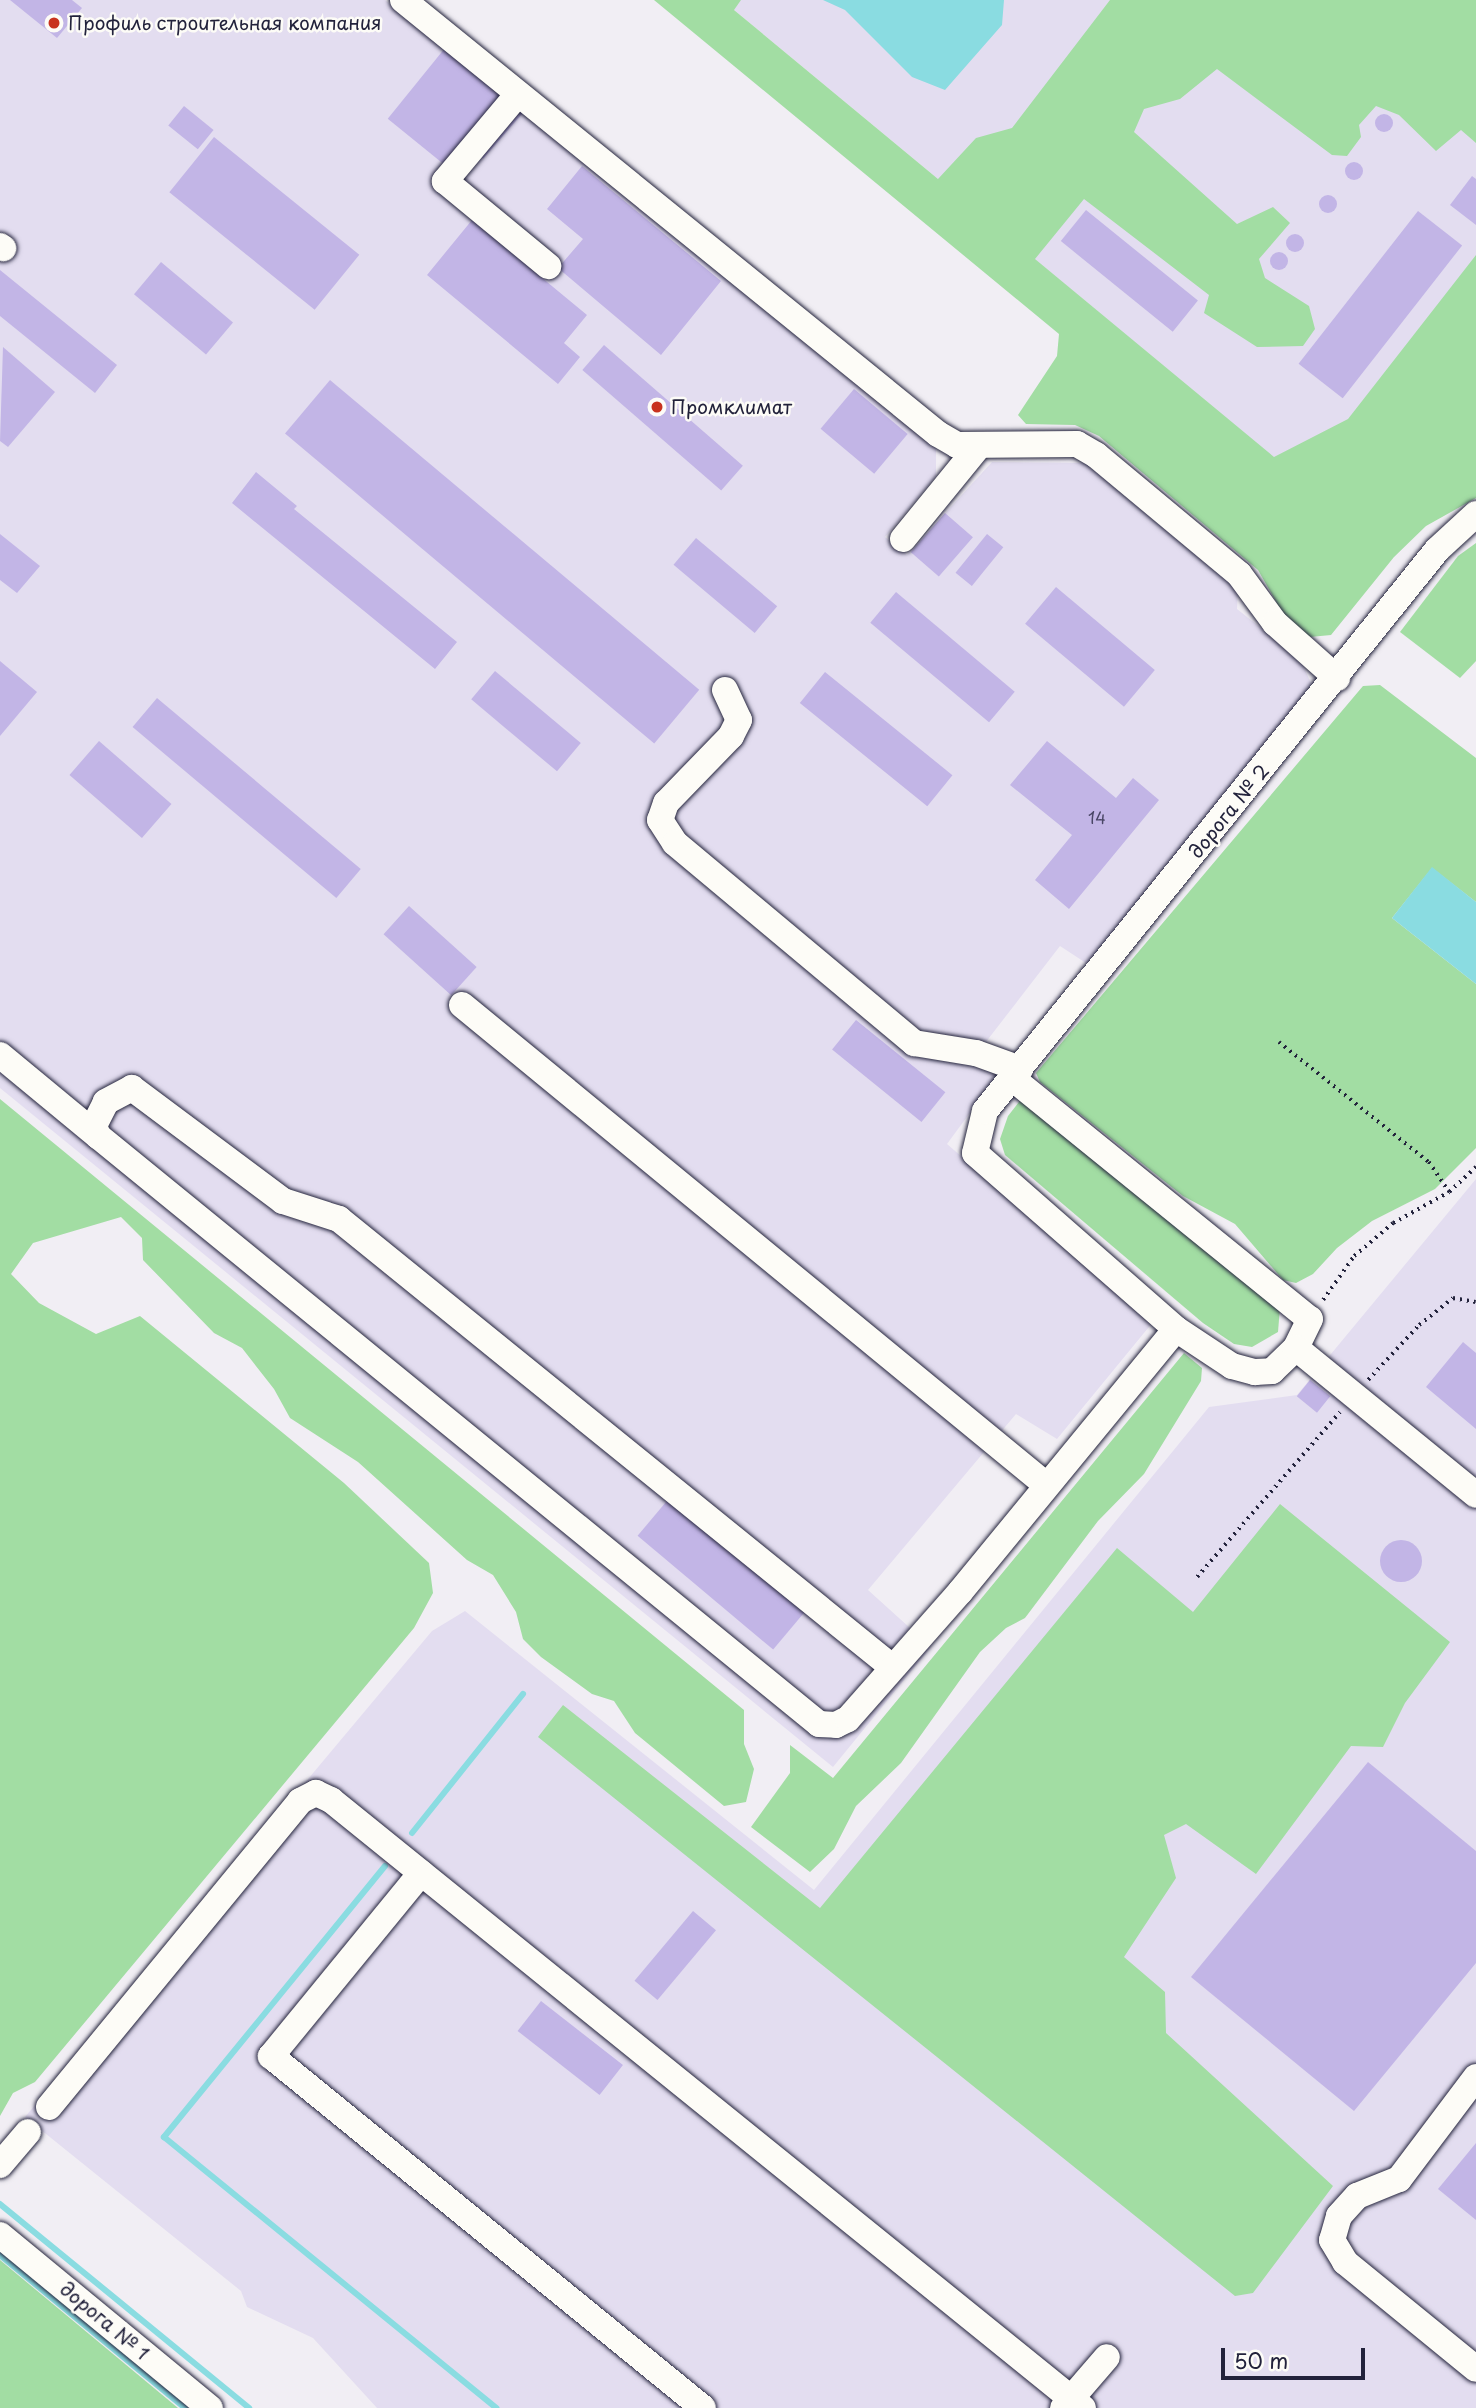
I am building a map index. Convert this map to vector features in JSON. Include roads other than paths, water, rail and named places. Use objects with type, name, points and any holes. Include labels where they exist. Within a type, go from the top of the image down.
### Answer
[{"type":"street","points":[[403,0],[938,434],[957,445],[978,447],[1077,444],[1096,455],[1239,574],[1275,624],[1337,678]]},
{"type":"street","points":[[518,94],[445,181],[548,266]]},
{"type":"street","points":[[903,538],[978,447]]},
{"type":"street","name":"дорога № 2","points":[[1176,1329],[975,1153],[985,1111],[1337,678],[1437,550],[1476,514]]},
{"type":"street","points":[[0,1055],[819,1724],[836,1725],[848,1719],[1176,1329],[1232,1366],[1255,1373],[1272,1371],[1296,1348],[1310,1319],[1016,1073],[976,1053],[914,1043],[675,843],[660,820],[666,803],[731,736],[739,720],[725,690]]},
{"type":"street","points":[[462,1005],[1045,1484]]},
{"type":"street","points":[[98,1136],[94,1126],[106,1102],[132,1088],[283,1201],[339,1219],[892,1667]]},
{"type":"street","points":[[1296,1348],[1476,1495]]},
{"type":"street","points":[[49,2107],[300,1801],[316,1793],[331,1800],[1072,2405],[1107,2357]]},
{"type":"street","points":[[421,1873],[271,2056],[704,2408]]},
{"type":"street","points":[[1476,2077],[1399,2179],[1357,2196],[1339,2216],[1332,2240],[1345,2262],[1476,2370]]},
{"type":"street","points":[[0,2165],[28,2132]]},
{"type":"street","name":"дорога № 1","points":[[0,2235],[210,2408]]},
{"type":"water","points":[[823,0],[1004,0],[1002,25],[945,90],[912,77],[845,10]]},
{"type":"water","points":[[1432,867],[1476,902],[1476,984],[1392,918]]},
{"type":"waterway","points":[[412,1833],[523,1694]]},
{"type":"waterway","points":[[385,1866],[164,2137],[496,2408]]},
{"type":"waterway","points":[[0,2204],[249,2408]]},
{"type":"waterway","points":[[0,2255],[185,2408]]},
{"type":"place","name":"Профиль строительная компания","points":[[54,23]]},
{"type":"place","name":"Промклимат","points":[[657,407]]}]
